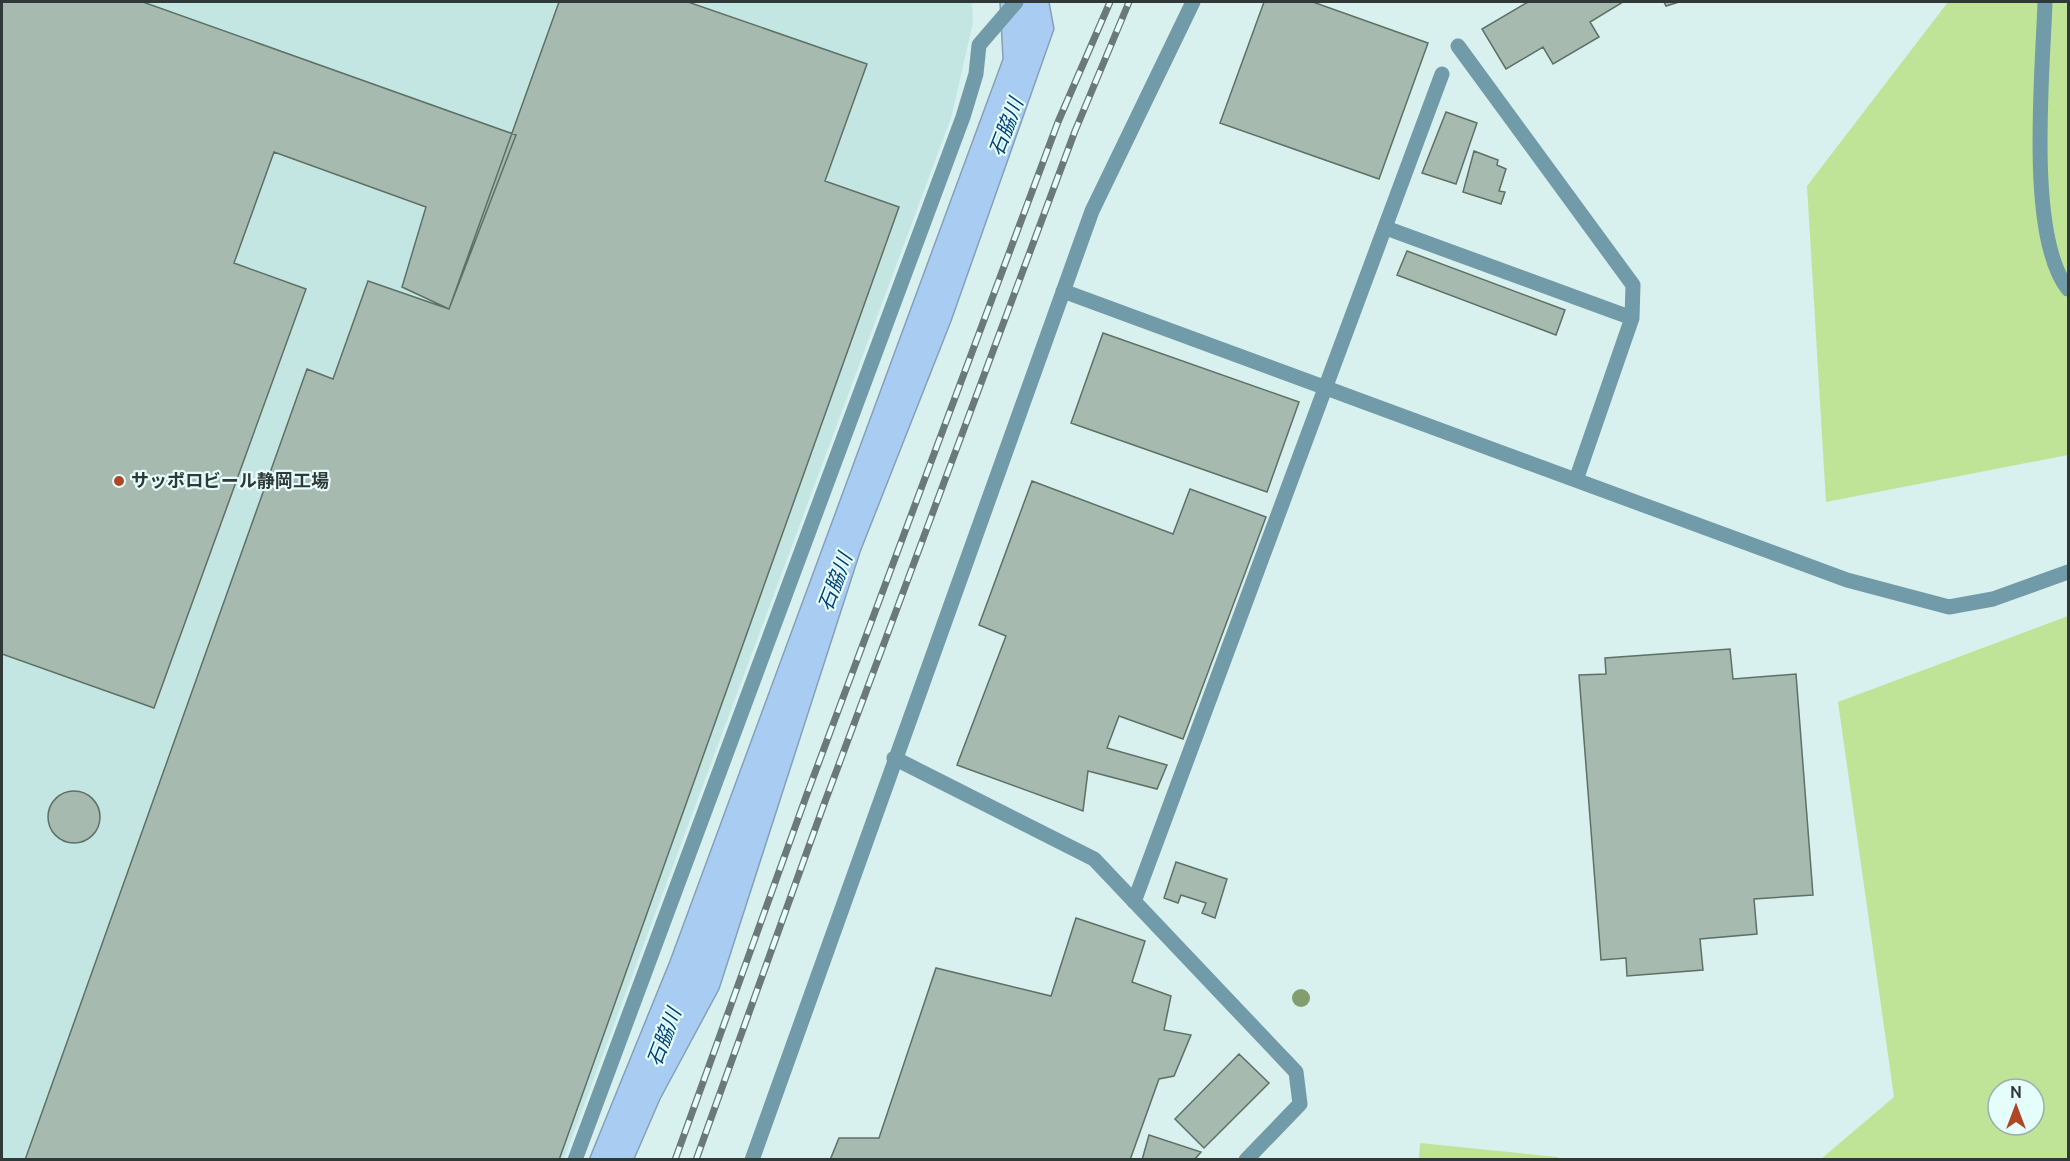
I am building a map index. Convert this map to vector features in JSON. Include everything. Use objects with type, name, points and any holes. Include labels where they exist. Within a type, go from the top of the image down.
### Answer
[{"type":"street","points":[[575,1160],[963,117],[976,74],[979,45],[1016,2]]},
{"type":"street","points":[[752,1160],[894,758],[1092,211],[1193,2]]},
{"type":"street","points":[[2045,2],[2040,179],[2049,249],[2068,289]]},
{"type":"street","points":[[1458,46],[1633,285],[1632,318],[1576,480]]},
{"type":"street","points":[[1134,902],[1442,74]]},
{"type":"street","points":[[1386,228],[1632,318]]},
{"type":"street","points":[[1063,291],[1847,580],[1949,607],[1993,599],[2068,572]]},
{"type":"street","points":[[894,758],[1094,859],[1296,1072],[1300,1104],[1246,1160]]},
{"type":"shaded area","name":"サッポロビール静岡工場","points":[[2,2],[972,2],[973,23],[951,118],[564,1159],[2,1160]]},
{"type":"green space","points":[[1948,2],[2068,2],[2068,455],[1826,502],[1807,186]]},
{"type":"green space","points":[[2068,616],[2068,1159],[1821,1159],[1894,1097],[1838,702]]},
{"type":"green space","points":[[1420,1143],[1557,1157],[1560,1159],[1419,1159]]},
{"type":"water","name":"石脇川","points":[[1000,2],[1049,2],[1054,29],[951,321],[860,552],[719,989],[660,1099],[634,1159],[589,1160],[670,961],[1003,59]]},
{"type":"building","name":"サッポロビール静岡工場","points":[[2,2],[143,2],[516,135],[449,309],[402,287],[426,207],[274,152],[234,263],[306,289],[154,708],[2,654]]},
{"type":"building","name":"サッポロビール静岡工場","points":[[559,2],[688,2],[867,64],[825,181],[899,207],[559,1160],[25,1160],[307,369],[333,379],[368,281],[449,309]]},
{"type":"building","points":[[1264,2],[1313,2],[1428,43],[1379,179],[1220,123]]},
{"type":"building","points":[[1528,2],[1623,2],[1590,22],[1599,37],[1553,64],[1543,47],[1506,69],[1482,29]]},
{"type":"building","points":[[1664,2],[1679,2],[1666,6]]},
{"type":"building","points":[[1446,112],[1477,123],[1456,184],[1422,173]]},
{"type":"building","points":[[1474,151],[1498,160],[1497,165],[1506,169],[1499,191],[1505,192],[1501,204],[1463,192]]},
{"type":"building","points":[[1407,251],[1565,310],[1556,335],[1397,275]]},
{"type":"building","points":[[1103,333],[1299,402],[1267,492],[1071,423]]},
{"type":"building","points":[[1032,481],[1173,534],[1190,489],[1266,517],[1183,739],[1119,716],[1107,748],[1167,765],[1157,789],[1088,771],[1083,811],[957,765],[1006,636],[979,625]]},
{"type":"building","points":[[1730,649],[1733,679],[1796,674],[1813,895],[1754,899],[1757,934],[1700,939],[1703,970],[1627,976],[1626,958],[1601,960],[1579,675],[1606,674],[1605,658]]},
{"type":"building","points":[[69,791],[79,791],[88,795],[96,803],[100,817],[96,831],[88,839],[79,843],[69,843],[60,839],[52,831],[48,822],[48,812],[52,803],[60,795]]},
{"type":"building","points":[[1176,862],[1227,879],[1215,918],[1202,913],[1206,903],[1181,895],[1178,903],[1164,898]]},
{"type":"building","points":[[1076,918],[1145,941],[1132,982],[1171,996],[1164,1030],[1191,1035],[1174,1076],[1159,1079],[1130,1160],[830,1160],[839,1138],[879,1138],[936,968],[1051,996]]},
{"type":"building","points":[[1239,1054],[1269,1083],[1204,1148],[1175,1119]]},
{"type":"building","points":[[1149,1135],[1201,1152],[1194,1160],[1142,1160]]},
{"type":"railway","points":[[675,1160],[807,794],[1058,122],[1110,2]]},
{"type":"railway","points":[[696,1160],[823,807],[1075,131],[1129,2]]},
{"type":"place","name":"サッポロビール静岡工場","points":[[119,481]]}]
